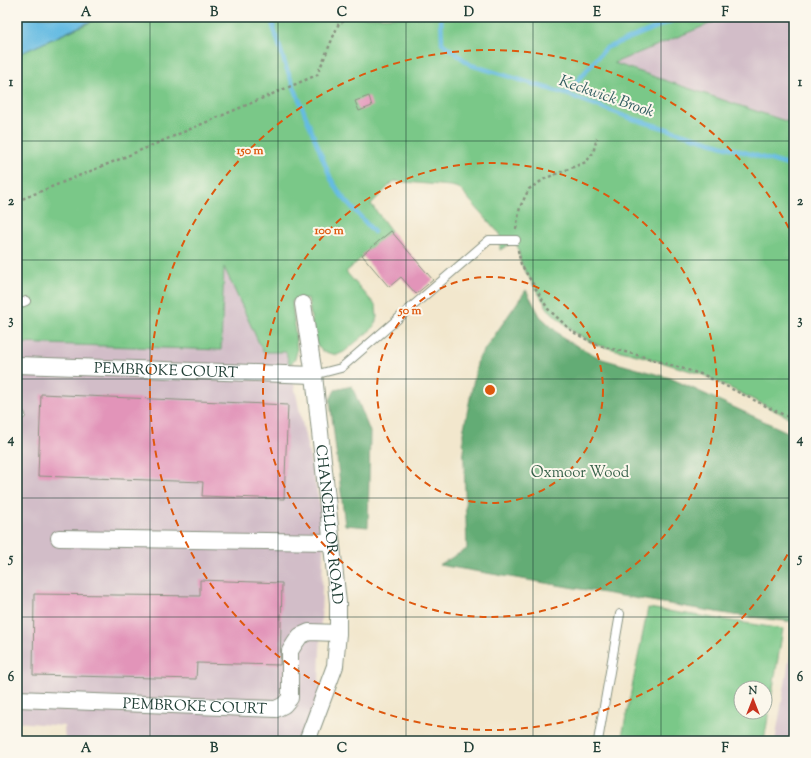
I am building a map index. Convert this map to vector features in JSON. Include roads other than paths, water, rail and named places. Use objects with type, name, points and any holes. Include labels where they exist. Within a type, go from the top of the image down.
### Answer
[{"type":"street","name":"CHANCELLOR ROAD","points":[[303,304],[314,375],[338,602],[338,633],[334,666],[307,741]]},
{"type":"street","name":"PEMBROKE COURT","points":[[17,365],[314,375]]},
{"type":"street","points":[[59,538],[331,542]]},
{"type":"street","name":"PEMBROKE COURT","points":[[17,699],[276,709],[284,705],[290,698],[290,651],[300,636],[309,632],[338,633]]},
{"type":"lane","points":[[314,375],[341,368],[489,240],[516,240]]},
{"type":"lane","points":[[17,305],[26,301]]},
{"type":"lane","points":[[598,741],[620,614]]},
{"type":"water","points":[[17,17],[100,17],[17,55]]},
{"type":"waterway","points":[[272,17],[273,26],[286,67],[331,179],[341,195],[374,232]]},
{"type":"waterway","name":"Keckwick Brook","points":[[441,17],[442,43],[471,65],[566,94],[630,118],[794,167]]},
{"type":"waterway","points":[[566,94],[606,48],[681,17]]},
{"type":"park label","name":"Oxmoor Wood","points":[[580,472]]}]
